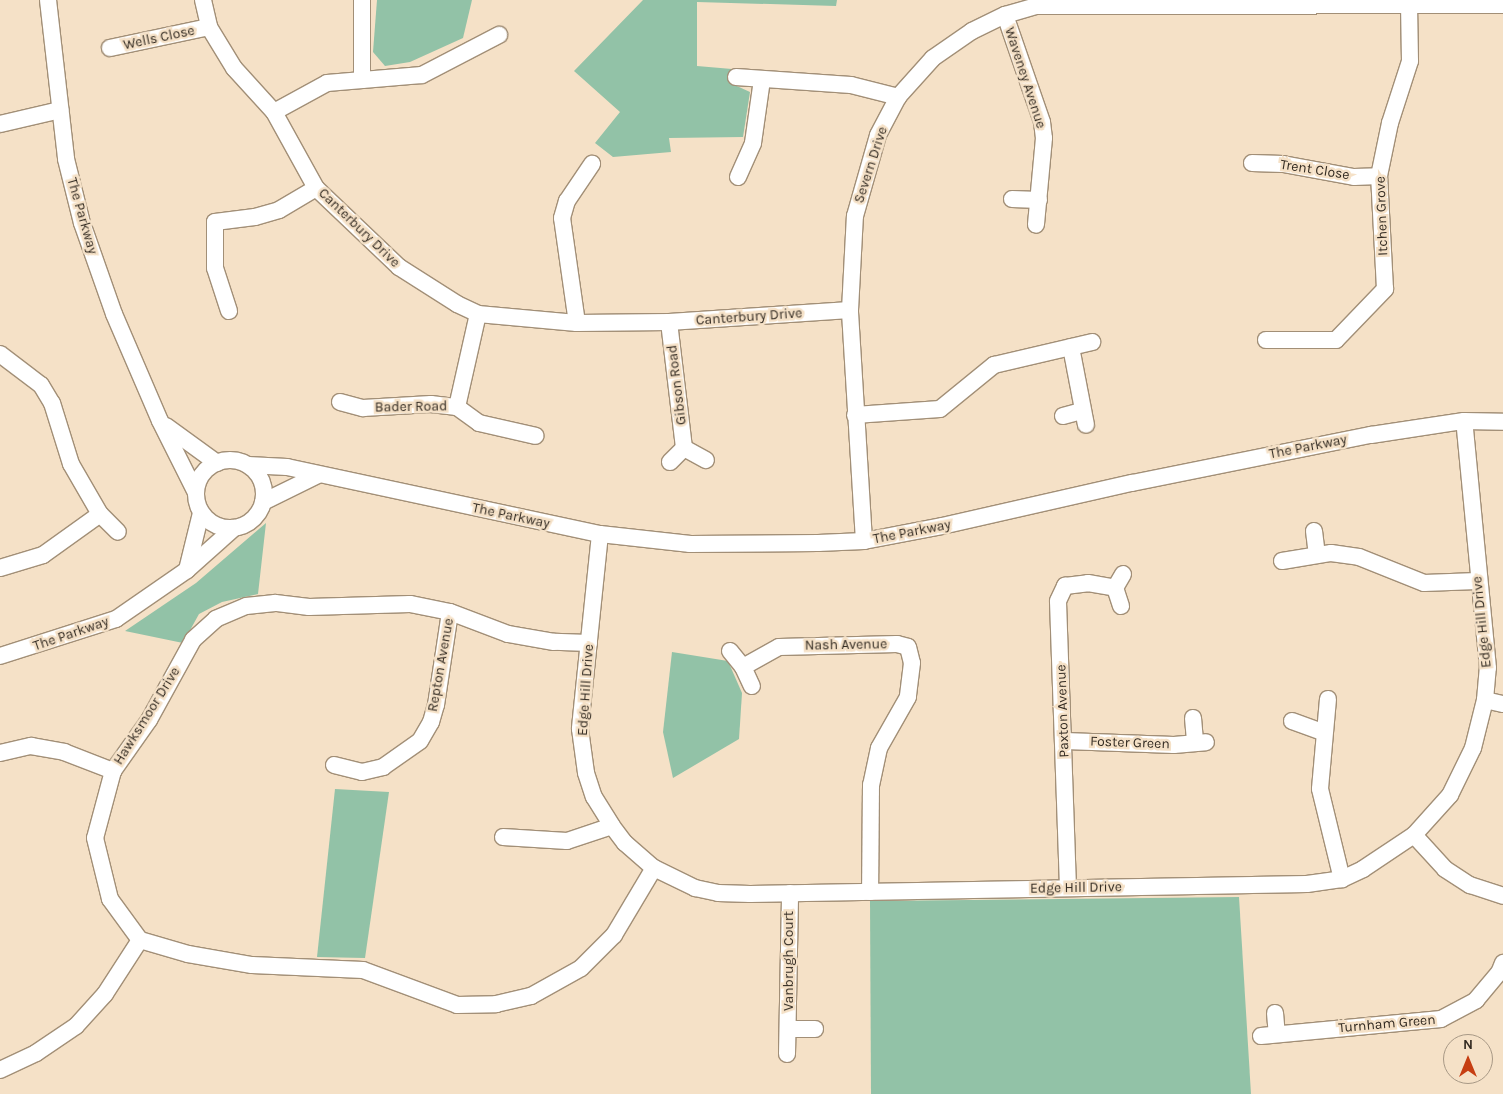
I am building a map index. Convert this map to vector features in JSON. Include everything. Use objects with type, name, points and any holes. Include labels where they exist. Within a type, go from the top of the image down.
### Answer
[{"type":"street","name":"The Parkway","points":[[48,0],[66,159],[82,223],[114,314],[160,422],[196,493]]},
{"type":"street","name":"Canterbury Drive","points":[[203,0],[209,27],[234,68],[274,112],[316,188],[399,267],[457,304],[478,314],[577,323],[669,322],[850,310]]},
{"type":"street","points":[[362,0],[362,80]]},
{"type":"street","name":"Severn Drive","points":[[864,541],[850,310],[858,196],[878,135],[898,97],[933,58],[953,42],[1005,15],[1036,6],[1503,5]]},
{"type":"street","name":"Itchen Grove","points":[[1266,340],[1336,340],[1385,289],[1379,176],[1390,123],[1410,61],[1409,6]]},
{"type":"street","name":"Waveney Avenue","points":[[1005,15],[1042,122],[1044,138],[1036,224]]},
{"type":"street","name":"Wells Close","points":[[110,48],[209,27]]},
{"type":"street","points":[[274,112],[327,83],[422,75],[499,35]]},
{"type":"street","points":[[736,77],[851,85],[898,97]]},
{"type":"street","points":[[738,177],[753,143],[762,80]]},
{"type":"street","points":[[0,124],[60,110]]},
{"type":"street","name":"Trent Close","points":[[1252,163],[1283,164],[1354,177],[1379,176]]},
{"type":"street","points":[[577,323],[562,218],[567,201],[592,164]]},
{"type":"street","points":[[229,311],[215,268],[215,222],[255,217],[279,210],[316,188]]},
{"type":"street","points":[[1012,199],[1039,200]]},
{"type":"street","points":[[457,407],[478,314]]},
{"type":"street","name":"Gibson Road","points":[[669,322],[684,448]]},
{"type":"street","points":[[855,415],[940,409],[994,365],[1092,342]]},
{"type":"street","points":[[1064,416],[1084,418],[1071,347]]},
{"type":"street","points":[[0,354],[41,385],[52,403],[71,464],[100,514],[118,532]]},
{"type":"street","name":"Bader Road","points":[[340,402],[363,408],[431,404],[457,407],[479,423],[536,436]]},
{"type":"street","name":"The Parkway","points":[[160,422],[184,442],[217,463]]},
{"type":"street","name":"The Parkway","points":[[248,465],[287,467],[600,534],[690,544],[864,541],[1164,476],[1371,434],[1464,422],[1503,422]]},
{"type":"street","name":"Edge Hill Drive","points":[[600,534],[580,729],[586,773],[594,797],[612,826],[625,842],[654,868],[695,888],[718,893],[790,894],[1068,888],[1247,887],[1342,879],[1363,869],[1414,835],[1450,795],[1464,771],[1485,700],[1488,668],[1478,581],[1464,422]]},
{"type":"street","points":[[670,462],[684,448],[706,460]]},
{"type":"street","points":[[187,570],[201,513],[196,493],[199,480],[217,463],[238,461],[248,465],[261,481],[263,502]]},
{"type":"street","points":[[201,513],[216,525],[234,528],[250,522],[263,502],[318,475]]},
{"type":"street","points":[[0,568],[43,555],[100,514]]},
{"type":"street","name":"The Parkway","points":[[0,656],[116,619],[187,570],[234,528]]},
{"type":"street","points":[[1314,531],[1316,555]]},
{"type":"street","points":[[1282,560],[1331,553],[1359,557],[1424,583],[1478,581]]},
{"type":"street","name":"Paxton Avenue","points":[[1068,888],[1065,741],[1058,601],[1065,586],[1119,581],[1121,606]]},
{"type":"street","name":"Hawksmoor Drive","points":[[140,940],[110,899],[95,838],[113,770],[148,720],[193,640],[216,620],[246,606],[275,603],[309,607],[410,604],[450,612],[508,634],[554,642],[589,643]]},
{"type":"street","name":"Repton Avenue","points":[[334,765],[362,772],[383,767],[420,741],[431,722],[436,705],[450,612]]},
{"type":"street","name":"Nash Avenue","points":[[743,667],[779,647],[897,644],[908,647],[912,663],[908,697],[879,748],[871,785],[870,892]]},
{"type":"street","points":[[730,651],[743,667],[752,686]]},
{"type":"street","points":[[1328,699],[1323,732],[1320,789],[1342,879]]},
{"type":"street","points":[[1485,700],[1503,704]]},
{"type":"street","name":"Foster Green","points":[[1065,741],[1200,742],[1193,718]]},
{"type":"street","points":[[1292,721],[1323,732]]},
{"type":"street","points":[[0,754],[31,746],[64,752],[113,770]]},
{"type":"street","points":[[503,837],[567,841],[612,826]]},
{"type":"street","points":[[1414,835],[1445,869],[1470,884],[1503,896]]},
{"type":"street","points":[[0,1070],[36,1053],[76,1026],[105,994],[140,940],[188,954],[252,965],[363,970],[457,1005],[496,1004],[531,996],[581,968],[614,935],[654,868]]},
{"type":"street","name":"Vanbrugh Court","points":[[787,1054],[789,1029],[790,894]]},
{"type":"street","name":"Turnham Green","points":[[1275,1013],[1269,1035],[1441,1020],[1476,1000],[1499,973],[1503,963]]},
{"type":"street","name":"Vanbrugh Court","points":[[789,1029],[815,1029]]},
{"type":"green space","points":[[377,0],[472,0],[463,38],[410,62],[385,66],[373,52]]},
{"type":"green space","points":[[643,0],[837,0],[836,6],[697,2],[697,66],[732,69],[728,82],[750,92],[743,137],[669,138],[671,152],[613,157],[595,143],[620,112],[574,71]]},
{"type":"green space","points":[[266,523],[258,594],[222,602],[199,614],[183,643],[125,631],[196,583]]},
{"type":"green space","points":[[672,652],[728,661],[742,693],[739,739],[673,778],[663,732]]},
{"type":"green space","points":[[335,789],[389,792],[365,958],[317,957]]},
{"type":"green space","points":[[1239,897],[1251,1094],[871,1094],[870,901]]}]
